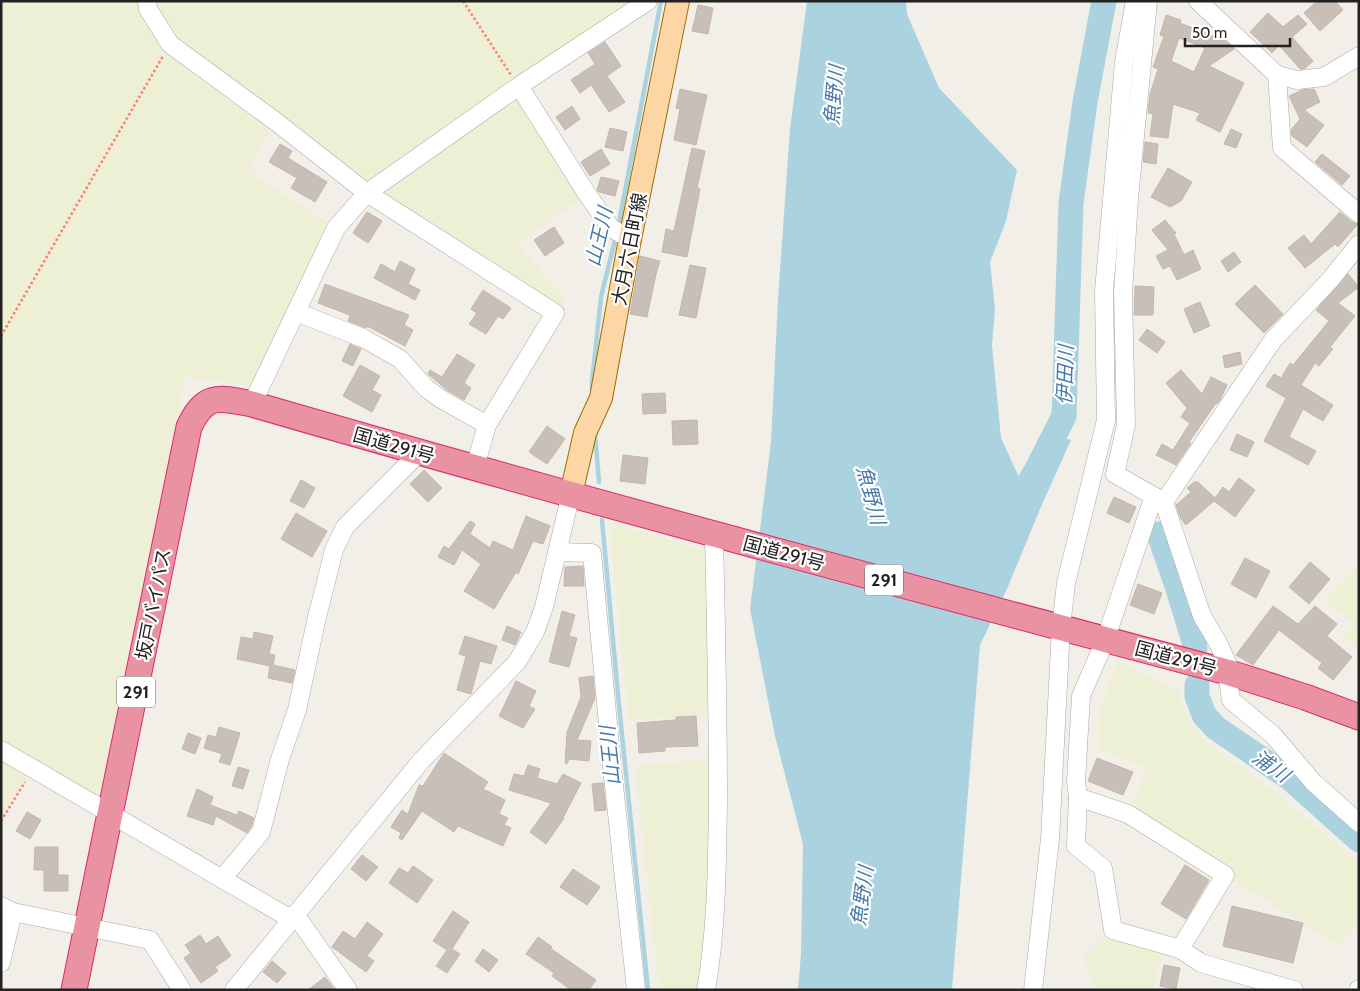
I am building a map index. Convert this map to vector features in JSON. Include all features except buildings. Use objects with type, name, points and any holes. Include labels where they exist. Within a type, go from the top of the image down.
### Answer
[{"type":"highway","name":"国道291号","points":[[208,401],[227,399],[252,404],[718,535],[1226,672],[1305,697],[1359,717]]},
{"type":"highway","name":"坂戸バイパス","points":[[74,990],[189,427],[197,410],[208,401]]},
{"type":"main road","name":"大月六日町線","points":[[571,494],[585,434],[601,398],[630,239],[678,1]]},
{"type":"street","points":[[148,1],[148,9],[170,44],[275,121],[367,192],[555,313],[487,425],[475,467]]},
{"type":"street","points":[[252,404],[336,228],[367,192],[519,86],[648,1]]},
{"type":"street","points":[[1033,990],[1050,839],[1054,626],[1106,420],[1104,291],[1124,62],[1136,1]]},
{"type":"street","points":[[1148,1],[1129,199],[1123,293],[1126,425],[1115,474],[1159,499],[1202,616],[1228,665],[1226,672],[1231,700],[1273,735],[1313,782],[1359,823]]},
{"type":"street","points":[[1198,1],[1277,74],[1297,80],[1324,77],[1359,56]]},
{"type":"street","points":[[1277,74],[1282,148],[1359,214]]},
{"type":"street","points":[[519,86],[587,194],[611,228],[630,239]]},
{"type":"street","points":[[1110,626],[1159,499],[1273,340],[1330,280],[1359,244]]},
{"type":"street","points":[[296,312],[363,338],[400,359],[426,388],[441,399],[487,425]]},
{"type":"street","points":[[222,879],[261,832],[280,759],[297,710],[334,550],[345,527],[419,452]]},
{"type":"street","points":[[234,990],[421,761],[517,662],[535,632],[544,607],[571,494]]},
{"type":"street","points":[[706,990],[712,956],[717,876],[718,535]]},
{"type":"street","points":[[557,552],[592,553],[636,990]]},
{"type":"street","points":[[1101,650],[1081,696],[1076,782],[1078,797],[1076,846],[1103,868],[1113,930],[1180,949],[1201,963],[1294,990]]},
{"type":"street","points":[[1,750],[222,879],[293,916],[348,990]]},
{"type":"street","points":[[1078,797],[1128,814],[1226,875],[1180,949]]},
{"type":"street","points":[[1,963],[7,909],[150,940],[182,990]]},
{"type":"path","points":[[463,1],[519,86]]},
{"type":"path","points":[[1,336],[170,44]]},
{"type":"path","points":[[1,822],[33,768]]},
{"type":"green space","points":[[1,1],[627,1],[633,11],[519,86],[587,194],[518,244],[566,299],[555,313],[274,122],[248,171],[336,228],[260,387],[185,377],[97,806],[33,769],[1,821]]},
{"type":"green space","points":[[609,523],[707,550],[709,714],[629,721]]},
{"type":"green space","points":[[1359,565],[1359,650],[1343,638],[1354,623],[1323,600]]},
{"type":"green space","points":[[1117,661],[1179,691],[1190,724],[1217,751],[1272,789],[1359,864],[1359,921],[1339,946],[1128,814],[1147,768],[1098,749],[1098,715]]},
{"type":"green space","points":[[718,758],[706,990],[659,990],[635,766]]},
{"type":"green space","points":[[1113,930],[1164,944],[1154,990],[1094,990],[1084,957]]},
{"type":"water","name":"魚野川","points":[[807,1],[906,1],[907,14],[939,88],[1017,170],[1006,221],[990,262],[995,309],[992,345],[1001,438],[1029,499],[1062,438],[1071,440],[1007,589],[980,645],[952,990],[798,990],[801,954],[803,844],[775,736],[750,609],[771,442],[778,299],[790,129]]},
{"type":"waterway","name":"山王川","points":[[618,228],[661,1]]},
{"type":"waterway","name":"伊田川","points":[[1008,519],[1037,469],[1064,416],[1071,203],[1085,102],[1104,1]]},
{"type":"waterway","name":"山王川","points":[[592,391],[601,297],[616,236]]},
{"type":"waterway","name":"山王川","points":[[595,433],[599,482]]},
{"type":"waterway","name":"山王川","points":[[602,520],[648,990]]},
{"type":"waterway","name":"浦川","points":[[1159,534],[1178,589],[1195,648]]},
{"type":"waterway","name":"浦川","points":[[1197,685],[1197,696],[1204,715],[1216,728],[1291,779],[1359,840]]}]
